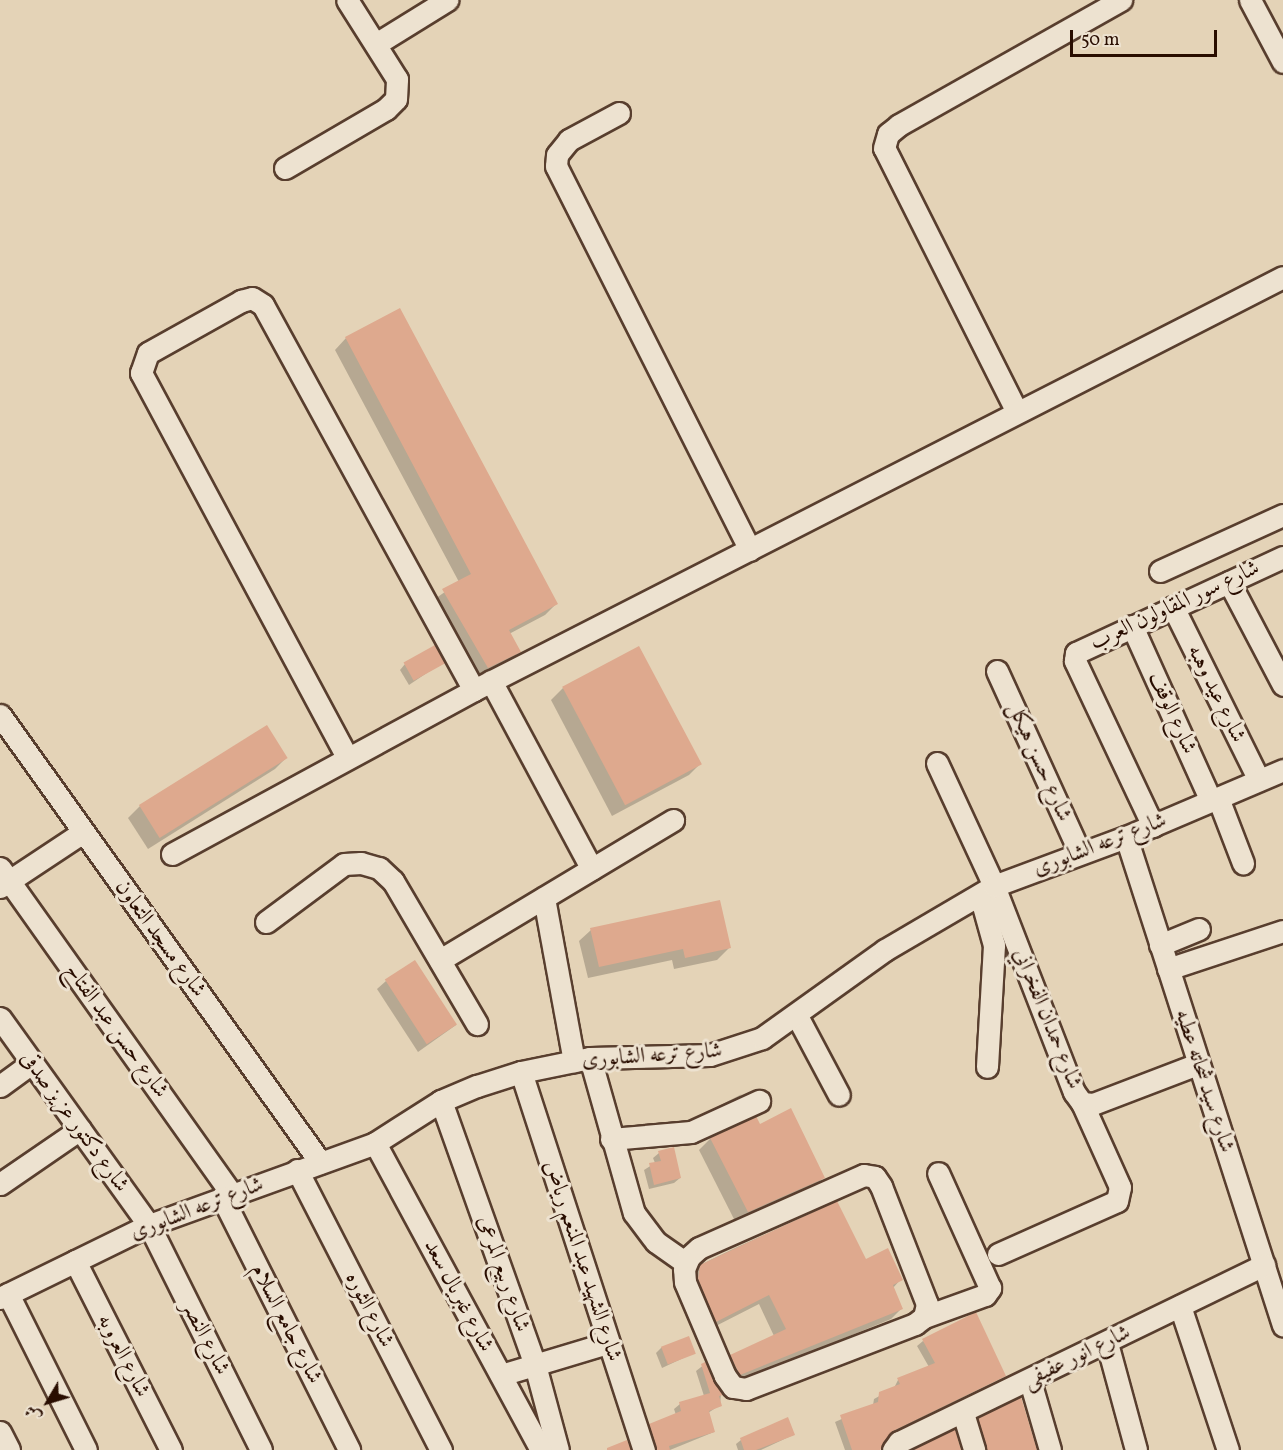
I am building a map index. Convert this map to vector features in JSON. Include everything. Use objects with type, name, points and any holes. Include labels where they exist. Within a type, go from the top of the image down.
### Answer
[{"type":"street","points":[[285,168],[392,105],[398,93],[397,79],[347,0]]},
{"type":"street","points":[[376,44],[447,0]]},
{"type":"street","points":[[1016,410],[885,148],[888,135],[899,125],[1121,0]]},
{"type":"street","points":[[1250,0],[1283,62]]},
{"type":"street","points":[[620,113],[569,140],[556,155],[556,166],[750,550]]},
{"type":"street","points":[[172,854],[482,685],[750,550],[1016,410],[1283,277]]},
{"type":"street","points":[[347,757],[141,373],[148,353],[241,301],[252,298],[262,305],[482,685],[592,869]]},
{"type":"street","points":[[1160,571],[1283,515]]},
{"type":"street","name":"شارع سور المقاولون العرب","points":[[1152,826],[1075,661],[1078,651],[1283,556]]},
{"type":"street","points":[[1229,582],[1283,686]]},
{"type":"street","name":"شارع عيد وهبه","points":[[1173,607],[1259,780]]},
{"type":"street","name":"شارع الوقف","points":[[1132,626],[1243,863]]},
{"type":"street","name":"شارع حسن هيكل","points":[[997,671],[1080,853]]},
{"type":"street","name":"شارع مسجد التعاون","points":[[0,715],[320,1162]]},
{"type":"street","points":[[937,763],[987,891],[994,945],[987,1067]]},
{"type":"street","name":"شارع ترعه الشابورى","points":[[4,1296],[149,1225],[375,1143],[441,1101],[521,1072],[582,1060],[710,1055],[762,1038],[797,1016],[885,950],[987,891],[1126,837],[1283,770]]},
{"type":"street","points":[[440,960],[673,820]]},
{"type":"street","points":[[3,879],[82,832]]},
{"type":"street","name":"شارع سيد شحاته عطيه","points":[[1126,837],[1283,1325]]},
{"type":"street","points":[[266,922],[344,864],[370,864],[393,881],[477,1024]]},
{"type":"street","name":"شارع حسن عبد الفتاح","points":[[3,879],[227,1196]]},
{"type":"street","name":"شارع حمدان الفخراني","points":[[987,891],[1074,1092],[1082,1103],[1093,1104],[1198,1064]]},
{"type":"street","points":[[544,898],[582,1060],[611,1139],[634,1213],[656,1242],[686,1262]]},
{"type":"street","points":[[1160,945],[1199,929]]},
{"type":"street","points":[[1168,969],[1283,931]]},
{"type":"street","points":[[797,1016],[839,1095]]},
{"type":"street","name":"شارع دكتور عزيز صدقى","points":[[0,1018],[149,1225]]},
{"type":"street","points":[[0,1086],[32,1063]]},
{"type":"street","name":"شارع الشهيد عبد المنعم رياض","points":[[521,1072],[644,1450]]},
{"type":"street","name":"شارع ربيع المرعى","points":[[441,1101],[534,1365],[542,1449]]},
{"type":"street","points":[[611,1139],[692,1132],[759,1101]]},
{"type":"street","points":[[998,1254],[1117,1201],[1120,1187],[1082,1103]]},
{"type":"street","points":[[0,1184],[80,1129]]},
{"type":"street","name":"شارع غبريال سعد","points":[[375,1143],[542,1449]]},
{"type":"street","name":"شارع الثوره","points":[[297,1170],[441,1450]]},
{"type":"street","points":[[924,1317],[927,1304],[881,1186],[870,1175],[699,1248],[686,1262],[685,1282],[728,1382],[740,1389],[915,1324],[924,1317],[985,1295],[990,1288],[938,1173]]},
{"type":"street","name":"شارع جامع السلام","points":[[227,1196],[350,1450]]},
{"type":"street","name":"شارع النصر","points":[[149,1225],[261,1450]]},
{"type":"street","name":"شارع العروبه","points":[[75,1261],[171,1450]]},
{"type":"street","name":"شارع انور عفيفى","points":[[893,1450],[899,1442],[1030,1381],[1264,1265]]},
{"type":"street","points":[[4,1296],[86,1450]]},
{"type":"street","points":[[1180,1306],[1228,1450]]},
{"type":"street","points":[[501,1375],[608,1342]]},
{"type":"street","points":[[1107,1343],[1136,1450]]},
{"type":"street","points":[[1030,1381],[1050,1450]]},
{"type":"street","points":[[963,1413],[974,1450]]},
{"type":"street","points":[[0,1432],[9,1450]]},
{"type":"building","points":[[400,308],[558,604],[509,630],[521,652],[488,668],[442,589],[471,574],[345,337]]},
{"type":"building","points":[[435,645],[445,663],[414,681],[404,662]]},
{"type":"building","points":[[639,646],[702,764],[625,805],[562,687]]},
{"type":"building","points":[[267,725],[288,758],[160,838],[139,805]]},
{"type":"building","points":[[720,900],[731,948],[685,958],[683,949],[599,967],[590,928]]},
{"type":"building","points":[[415,960],[457,1025],[427,1044],[385,980]]},
{"type":"building","points":[[791,1108],[825,1178],[748,1212],[710,1138],[756,1116],[760,1124]]},
{"type":"building","points":[[674,1147],[681,1178],[654,1185],[649,1163],[661,1161],[658,1151]]},
{"type":"building","points":[[837,1201],[866,1259],[888,1248],[903,1280],[893,1285],[903,1309],[740,1375],[730,1355],[786,1329],[769,1295],[716,1322],[698,1279],[700,1265]]},
{"type":"building","points":[[976,1312],[1006,1376],[893,1431],[880,1450],[852,1450],[840,1415],[878,1402],[879,1392],[900,1384],[897,1378],[935,1363],[922,1339]]},
{"type":"building","points":[[689,1336],[696,1354],[668,1364],[661,1347]]},
{"type":"building","points":[[705,1362],[723,1395],[719,1396],[722,1406],[709,1411],[715,1432],[669,1446],[670,1450],[656,1450],[649,1424],[681,1411],[679,1402],[710,1393],[701,1364]]},
{"type":"building","points":[[1021,1397],[1037,1450],[986,1450],[978,1418]]},
{"type":"building","points":[[788,1417],[795,1435],[756,1450],[744,1450],[740,1438]]},
{"type":"building","points":[[955,1429],[961,1450],[912,1450]]},
{"type":"building","points":[[627,1440],[631,1450],[607,1450],[607,1448]]}]
